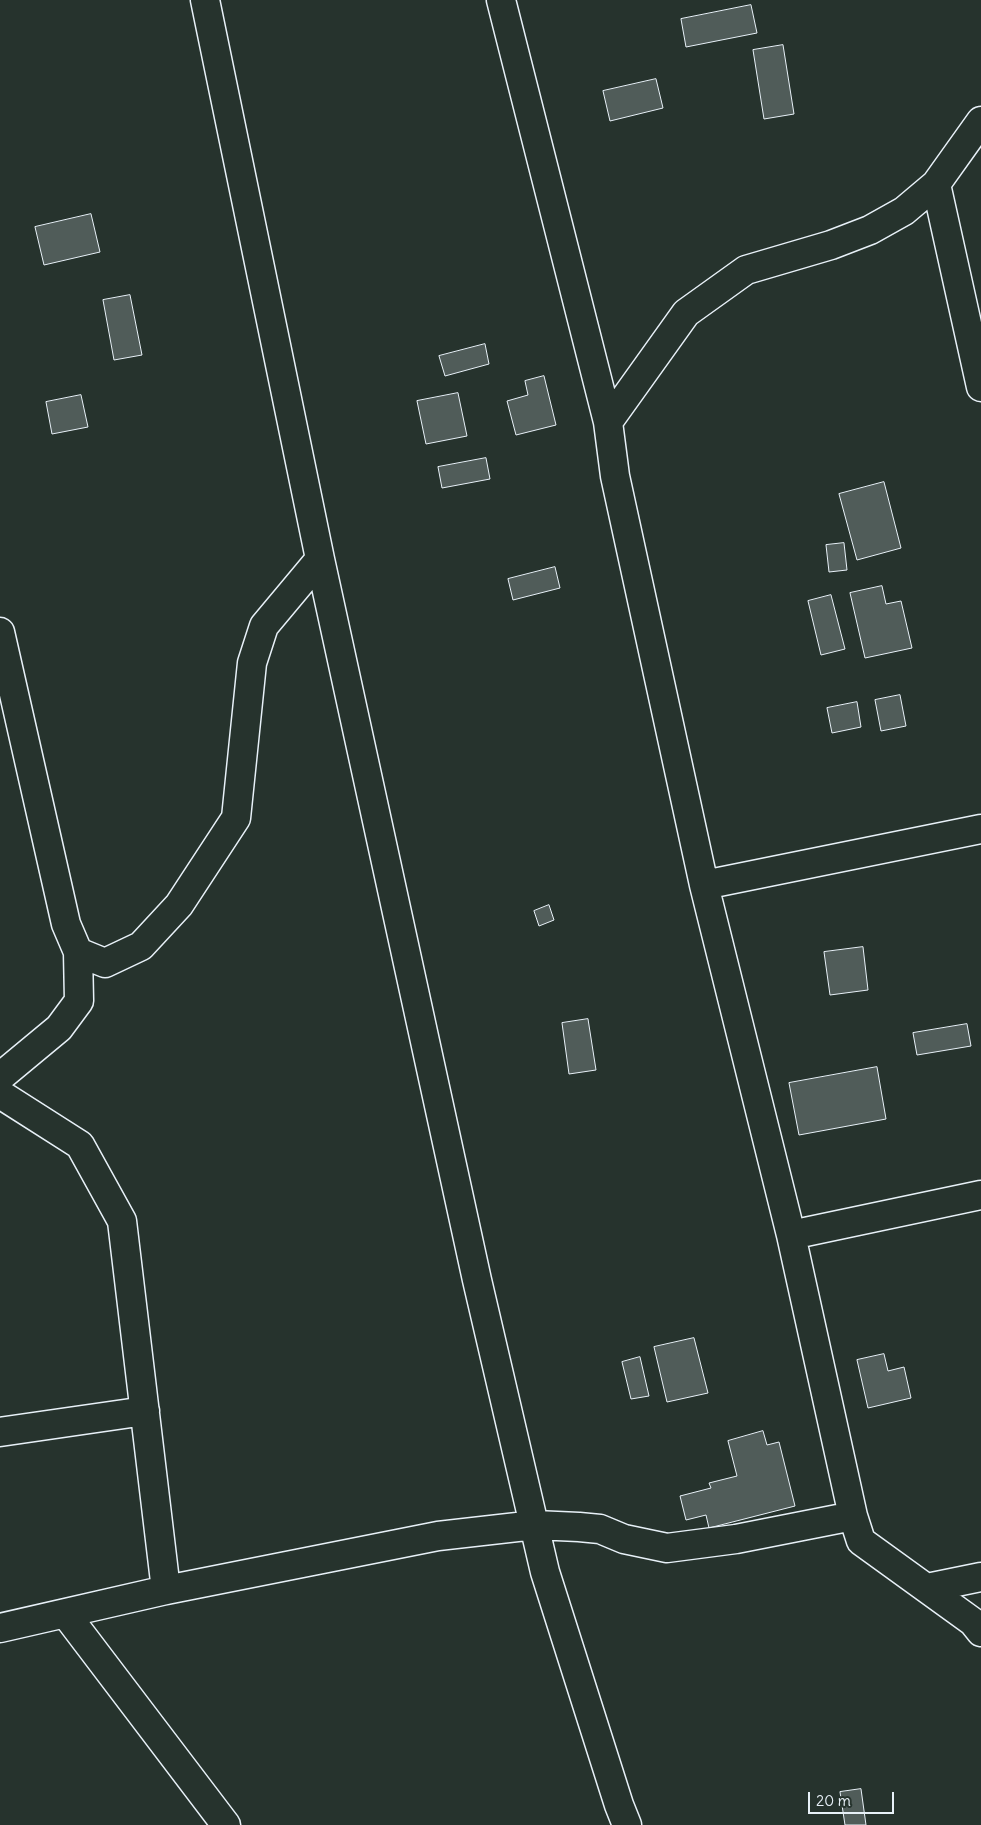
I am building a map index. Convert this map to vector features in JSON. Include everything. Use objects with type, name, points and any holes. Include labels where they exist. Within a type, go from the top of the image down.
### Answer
[{"type":"street","points":[[205,0],[320,559],[476,1280],[545,1572],[618,1805],[627,1825]]},
{"type":"street","points":[[501,0],[608,422],[615,476],[704,884],[791,1235],[853,1516],[861,1542],[973,1622],[981,1632]]},
{"type":"street","points":[[608,422],[686,313],[746,270],[831,245],[870,230],[904,212],[936,184],[981,121]]},
{"type":"street","points":[[936,184],[981,387]]},
{"type":"street","points":[[78,952],[105,962],[141,946],[179,905],[236,818],[252,663],[261,635],[264,626],[320,559]]},
{"type":"street","points":[[0,632],[66,924],[78,952],[80,1001],[59,1028],[0,1077]]},
{"type":"street","points":[[704,884],[981,830]]},
{"type":"street","points":[[0,1094],[80,1145],[122,1221],[166,1590]]},
{"type":"street","points":[[791,1235],[981,1195]]},
{"type":"street","points":[[0,1432],[145,1411]]},
{"type":"street","points":[[0,1628],[166,1590],[438,1536],[535,1525],[600,1529],[624,1539],[667,1548],[736,1539],[853,1516]]},
{"type":"street","points":[[927,1588],[981,1577]]},
{"type":"street","points":[[65,1613],[226,1825]]},
{"type":"building","points":[[751,5],[757,33],[686,47],[681,19]]},
{"type":"building","points":[[783,45],[794,114],[764,119],[753,50]]},
{"type":"building","points":[[656,79],[663,108],[610,121],[603,91]]},
{"type":"building","points":[[91,214],[100,252],[44,265],[35,227]]},
{"type":"building","points":[[130,295],[142,355],[114,360],[103,300]]},
{"type":"building","points":[[485,344],[489,364],[445,376],[439,356]]},
{"type":"building","points":[[544,376],[556,425],[516,435],[507,401],[528,395],[525,381]]},
{"type":"building","points":[[458,393],[467,436],[426,444],[417,401]]},
{"type":"building","points":[[81,395],[88,427],[52,434],[46,402]]},
{"type":"building","points":[[486,458],[490,479],[442,488],[438,467]]},
{"type":"building","points":[[884,482],[901,548],[857,560],[839,494]]},
{"type":"building","points":[[844,543],[847,570],[829,572],[826,545]]},
{"type":"building","points":[[555,567],[560,588],[513,600],[508,579]]},
{"type":"building","points":[[882,586],[886,604],[901,601],[912,648],[865,658],[850,593]]},
{"type":"building","points":[[831,595],[845,649],[821,655],[808,601]]},
{"type":"building","points":[[900,695],[906,726],[881,731],[875,700]]},
{"type":"building","points":[[857,702],[861,727],[832,733],[827,708]]},
{"type":"building","points":[[549,905],[554,920],[539,926],[534,911]]},
{"type":"building","points":[[863,947],[868,990],[830,995],[824,952]]},
{"type":"building","points":[[588,1019],[596,1070],[569,1074],[562,1023]]},
{"type":"building","points":[[967,1024],[971,1046],[917,1055],[913,1033]]},
{"type":"building","points":[[877,1067],[886,1119],[799,1135],[789,1083]]},
{"type":"building","points":[[694,1338],[708,1393],[667,1402],[654,1347]]},
{"type":"building","points":[[884,1354],[888,1371],[904,1367],[911,1398],[868,1408],[857,1360]]},
{"type":"building","points":[[640,1357],[649,1396],[631,1399],[622,1362]]},
{"type":"building","points":[[763,1431],[767,1445],[779,1442],[795,1506],[709,1528],[706,1515],[686,1520],[680,1496],[711,1488],[709,1483],[737,1476],[728,1441]]},
{"type":"building","points":[[861,1789],[866,1825],[845,1825],[840,1792]]}]
